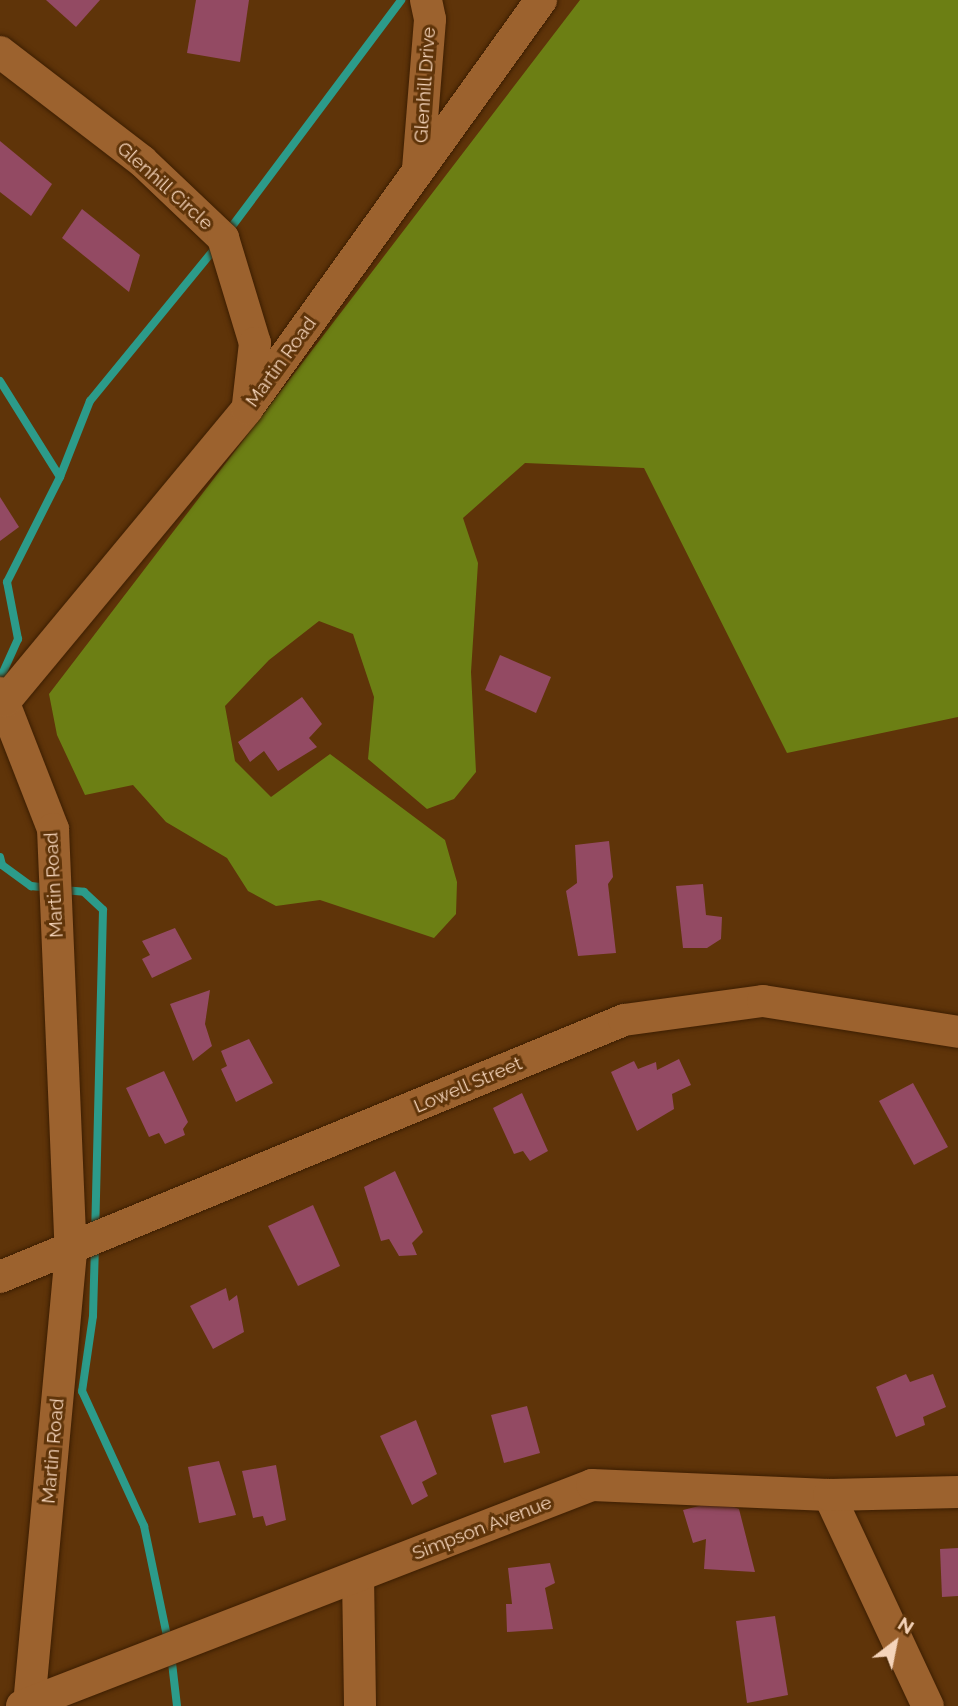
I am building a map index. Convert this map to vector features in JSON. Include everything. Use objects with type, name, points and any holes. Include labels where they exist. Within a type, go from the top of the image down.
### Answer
[{"type":"street","name":"Glenhill Drive","points":[[418,170],[430,19],[426,0]]},
{"type":"street","name":"Martin Road","points":[[27,1705],[71,1251],[53,829],[3,697],[247,409],[541,0]]},
{"type":"street","name":"Glenhill Circle","points":[[0,51],[142,161],[223,238],[255,342],[247,409]]},
{"type":"street","name":"Lowell Street","points":[[0,1277],[71,1251],[624,1020],[763,1001],[958,1032]]},
{"type":"street","name":"Simpson Avenue","points":[[27,1705],[592,1486],[829,1495],[958,1492]]},
{"type":"street","points":[[829,1495],[928,1706]]},
{"type":"street","points":[[358,1576],[360,1706]]},
{"type":"green space","points":[[580,0],[958,0],[958,717],[787,753],[644,468],[525,463],[463,518],[478,563],[471,672],[476,772],[454,799],[427,809],[368,759],[374,697],[353,634],[319,621],[269,660],[225,706],[235,761],[271,797],[330,754],[445,840],[457,882],[456,914],[434,938],[320,900],[276,906],[248,891],[227,858],[166,822],[133,785],[85,795],[57,735],[49,694]]},
{"type":"building","points":[[46,0],[100,0],[76,27]]},
{"type":"building","points":[[196,0],[249,0],[240,62],[187,53]]},
{"type":"building","points":[[0,141],[52,184],[31,216],[0,192]]},
{"type":"building","points":[[82,209],[140,255],[129,292],[62,238]]},
{"type":"building","points":[[0,497],[19,527],[0,541]]},
{"type":"building","points":[[500,655],[551,677],[536,713],[485,690]]},
{"type":"building","points":[[302,697],[322,724],[309,738],[317,747],[278,771],[264,751],[250,762],[238,742]]},
{"type":"building","points":[[609,841],[613,877],[608,884],[616,953],[578,956],[566,891],[577,883],[575,845]]},
{"type":"building","points":[[703,884],[706,915],[722,917],[721,939],[707,948],[683,948],[676,886]]},
{"type":"building","points":[[175,928],[192,959],[152,978],[142,959],[150,955],[142,941]]},
{"type":"building","points":[[210,990],[205,1024],[212,1046],[193,1061],[170,1004]]},
{"type":"building","points":[[249,1039],[273,1083],[236,1102],[221,1069],[227,1066],[221,1051]]},
{"type":"building","points":[[679,1059],[691,1085],[672,1094],[674,1109],[637,1131],[611,1072],[634,1061],[638,1069],[656,1062],[657,1070]]},
{"type":"building","points":[[164,1071],[188,1122],[183,1129],[185,1135],[165,1144],[159,1133],[149,1137],[126,1088]]},
{"type":"building","points":[[913,1083],[948,1147],[914,1165],[879,1101]]},
{"type":"building","points":[[522,1093],[548,1151],[530,1161],[523,1151],[514,1154],[493,1108]]},
{"type":"building","points":[[395,1171],[423,1232],[412,1243],[417,1255],[399,1256],[389,1239],[381,1241],[364,1187]]},
{"type":"building","points":[[313,1205],[340,1266],[298,1286],[268,1226]]},
{"type":"building","points":[[226,1288],[229,1301],[237,1295],[244,1332],[213,1349],[190,1306]]},
{"type":"building","points":[[906,1374],[910,1382],[933,1374],[946,1407],[923,1417],[925,1425],[896,1437],[876,1387]]},
{"type":"building","points":[[527,1406],[540,1453],[504,1463],[491,1415]]},
{"type":"building","points":[[416,1420],[437,1474],[422,1482],[428,1496],[412,1505],[380,1436]]},
{"type":"building","points":[[219,1461],[236,1515],[199,1523],[188,1467]]},
{"type":"building","points":[[276,1465],[286,1520],[266,1526],[263,1516],[253,1518],[242,1471]]},
{"type":"building","points":[[719,1501],[739,1509],[755,1572],[704,1569],[706,1539],[693,1543],[683,1510]]},
{"type":"building","points":[[958,1548],[958,1596],[942,1597],[940,1549]]},
{"type":"building","points":[[550,1563],[555,1583],[545,1588],[553,1629],[507,1632],[506,1604],[512,1604],[508,1568]]},
{"type":"building","points":[[775,1616],[788,1695],[747,1703],[736,1621]]},
{"type":"waterway","points":[[227,233],[401,0]]},
{"type":"waterway","points":[[0,679],[18,639],[7,582],[60,477],[90,401],[217,246]]},
{"type":"waterway","points":[[0,381],[60,477]]},
{"type":"waterway","points":[[0,857],[2,865],[31,886],[50,888]]},
{"type":"waterway","points":[[63,890],[84,892],[103,910],[95,1231]]},
{"type":"waterway","points":[[95,1244],[93,1316],[82,1391],[144,1526],[168,1641]]},
{"type":"waterway","points":[[171,1654],[177,1706]]}]
